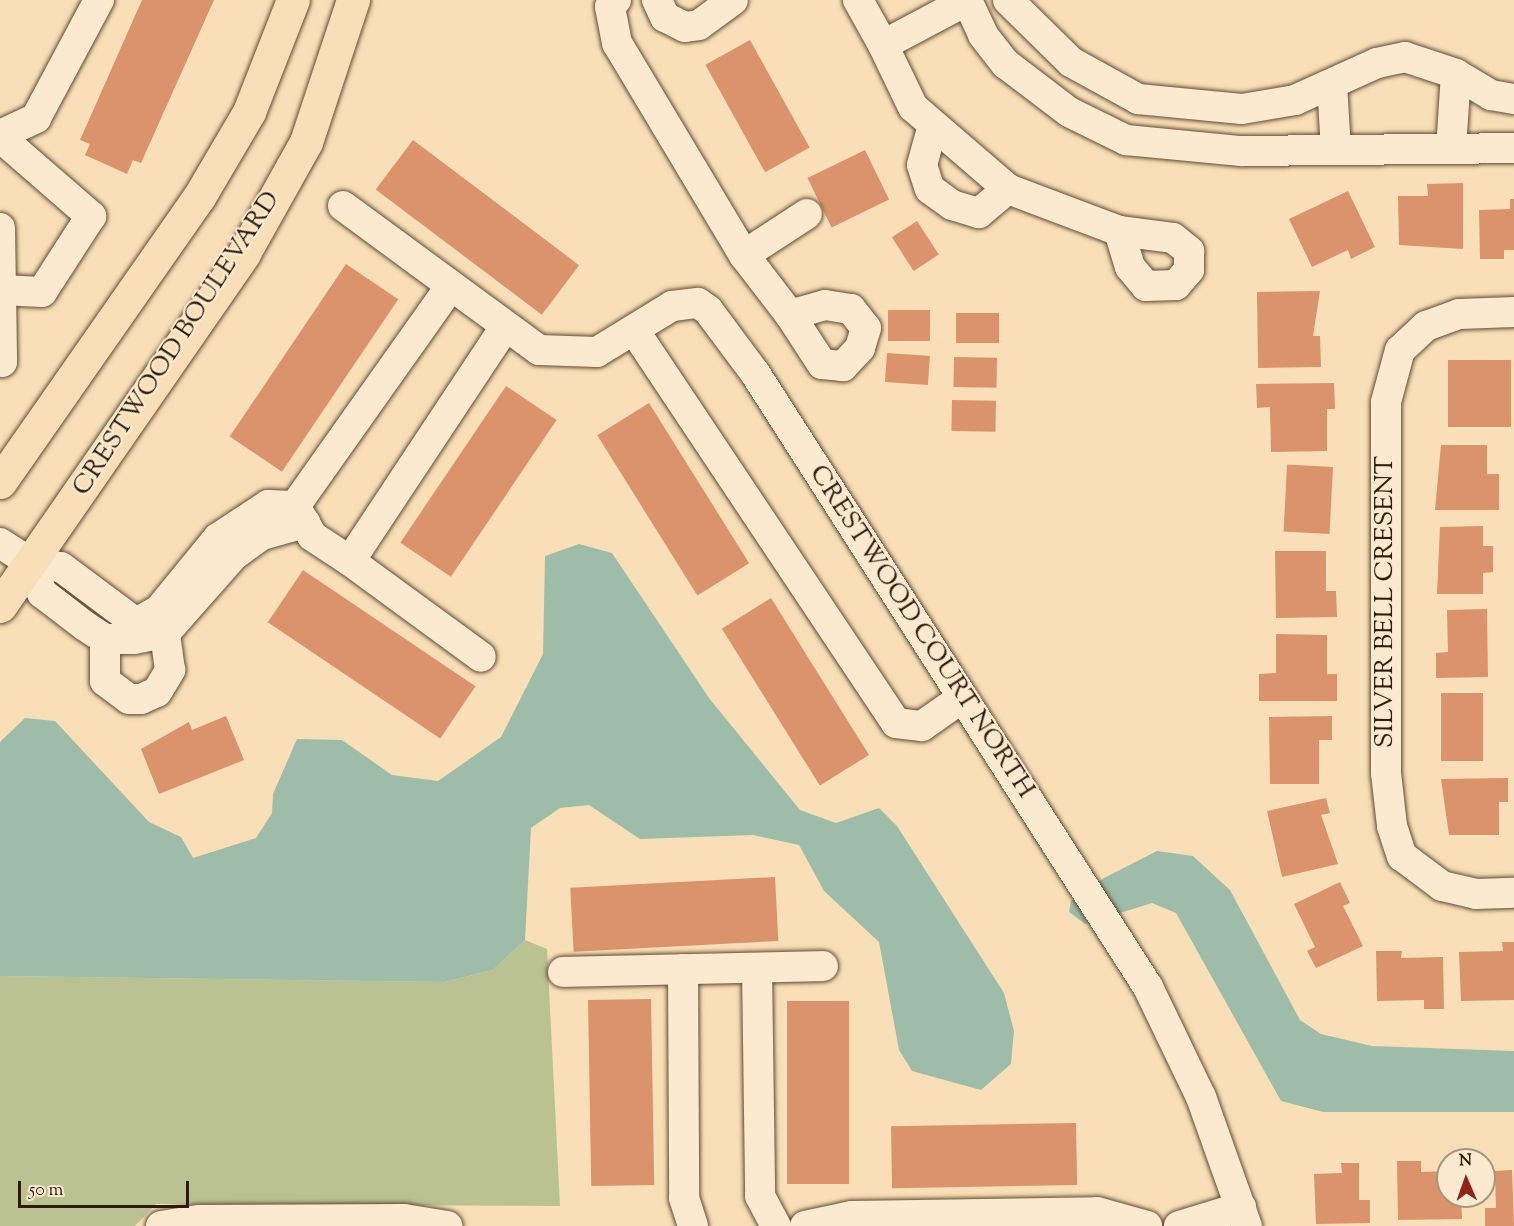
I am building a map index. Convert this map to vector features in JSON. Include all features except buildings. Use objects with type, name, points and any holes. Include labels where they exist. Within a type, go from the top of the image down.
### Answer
[{"type":"main road","points":[[0,482],[200,197],[249,112],[293,0]]},
{"type":"main road","name":"CRESTWOOD BOULEVARD","points":[[0,606],[244,253],[306,142],[353,0]]},
{"type":"street","points":[[1,290],[42,292],[91,216],[0,136],[36,118],[99,0]]},
{"type":"street","points":[[616,0],[610,7],[617,43],[744,255],[790,315]]},
{"type":"street","points":[[657,0],[665,17],[685,27],[699,25],[733,0]]},
{"type":"street","points":[[858,0],[913,107],[933,126],[1008,189],[1119,231]]},
{"type":"street","points":[[883,45],[967,0],[983,35],[1006,63],[1069,112],[1126,140],[1241,152],[1514,148]]},
{"type":"street","points":[[1008,0],[1071,62],[1138,99],[1242,109],[1295,100],[1377,63],[1405,57],[1456,74],[1491,95],[1514,99]]},
{"type":"street","points":[[1451,149],[1456,74]]},
{"type":"street","points":[[1332,84],[1336,150]]},
{"type":"street","points":[[933,126],[922,165],[930,189],[952,205],[979,213],[1008,189]]},
{"type":"street","name":"CRESTWOOD COURT NORTH","points":[[343,206],[450,287],[539,350],[575,355],[597,352],[672,306],[698,303],[708,310],[755,373],[1116,937],[1171,1031],[1244,1216]]},
{"type":"street","points":[[744,255],[807,214]]},
{"type":"street","points":[[0,228],[2,362]]},
{"type":"street","points":[[300,514],[450,287]]},
{"type":"street","name":"SILVER BELL CRESENT","points":[[1514,312],[1459,314],[1418,332],[1400,350],[1386,402],[1386,773],[1392,826],[1402,856],[1442,886],[1476,894],[1514,894]]},
{"type":"street","points":[[350,561],[505,327]]},
{"type":"street","points":[[634,330],[896,723],[922,726],[962,698]]},
{"type":"street","points":[[0,543],[31,563],[61,567],[132,620],[141,620],[159,610],[233,542],[268,505],[300,514],[312,536],[481,657]]},
{"type":"street","points":[[105,639],[105,681],[129,699],[141,699],[157,692],[170,670],[165,633],[233,542]]},
{"type":"street","points":[[31,563],[42,593],[105,639],[165,633]]},
{"type":"street","points":[[563,972],[823,966]]},
{"type":"street","points":[[757,968],[760,1196],[776,1226]]},
{"type":"street","points":[[683,969],[684,1198],[693,1226]]},
{"type":"street","points":[[805,1226],[852,1216],[1097,1212],[1147,1226]]},
{"type":"street","points":[[1179,1226],[1244,1216]]},
{"type":"street","points":[[161,1226],[200,1220],[404,1219],[447,1226]]},
{"type":"shaded area","points":[[579,544],[612,553],[709,698],[800,810],[836,823],[879,808],[897,826],[1004,993],[1014,1031],[1011,1064],[981,1090],[912,1071],[899,1050],[879,942],[824,891],[799,845],[753,835],[640,839],[589,805],[560,808],[531,828],[525,940],[493,970],[445,982],[0,976],[0,742],[25,718],[55,721],[149,822],[181,837],[193,858],[256,838],[272,813],[273,794],[297,739],[342,740],[392,775],[438,781],[501,737],[543,654],[545,556]]},
{"type":"shaded area","points":[[1157,851],[1193,856],[1230,890],[1300,1020],[1321,1034],[1372,1046],[1514,1051],[1514,1112],[1323,1112],[1281,1101],[1176,913],[1152,903],[1085,924],[1069,912],[1071,901],[1104,878]]},
{"type":"shaded area","points":[[525,940],[547,949],[560,1206],[156,1204],[135,1226],[0,1226],[0,976],[445,982],[493,970]]}]
